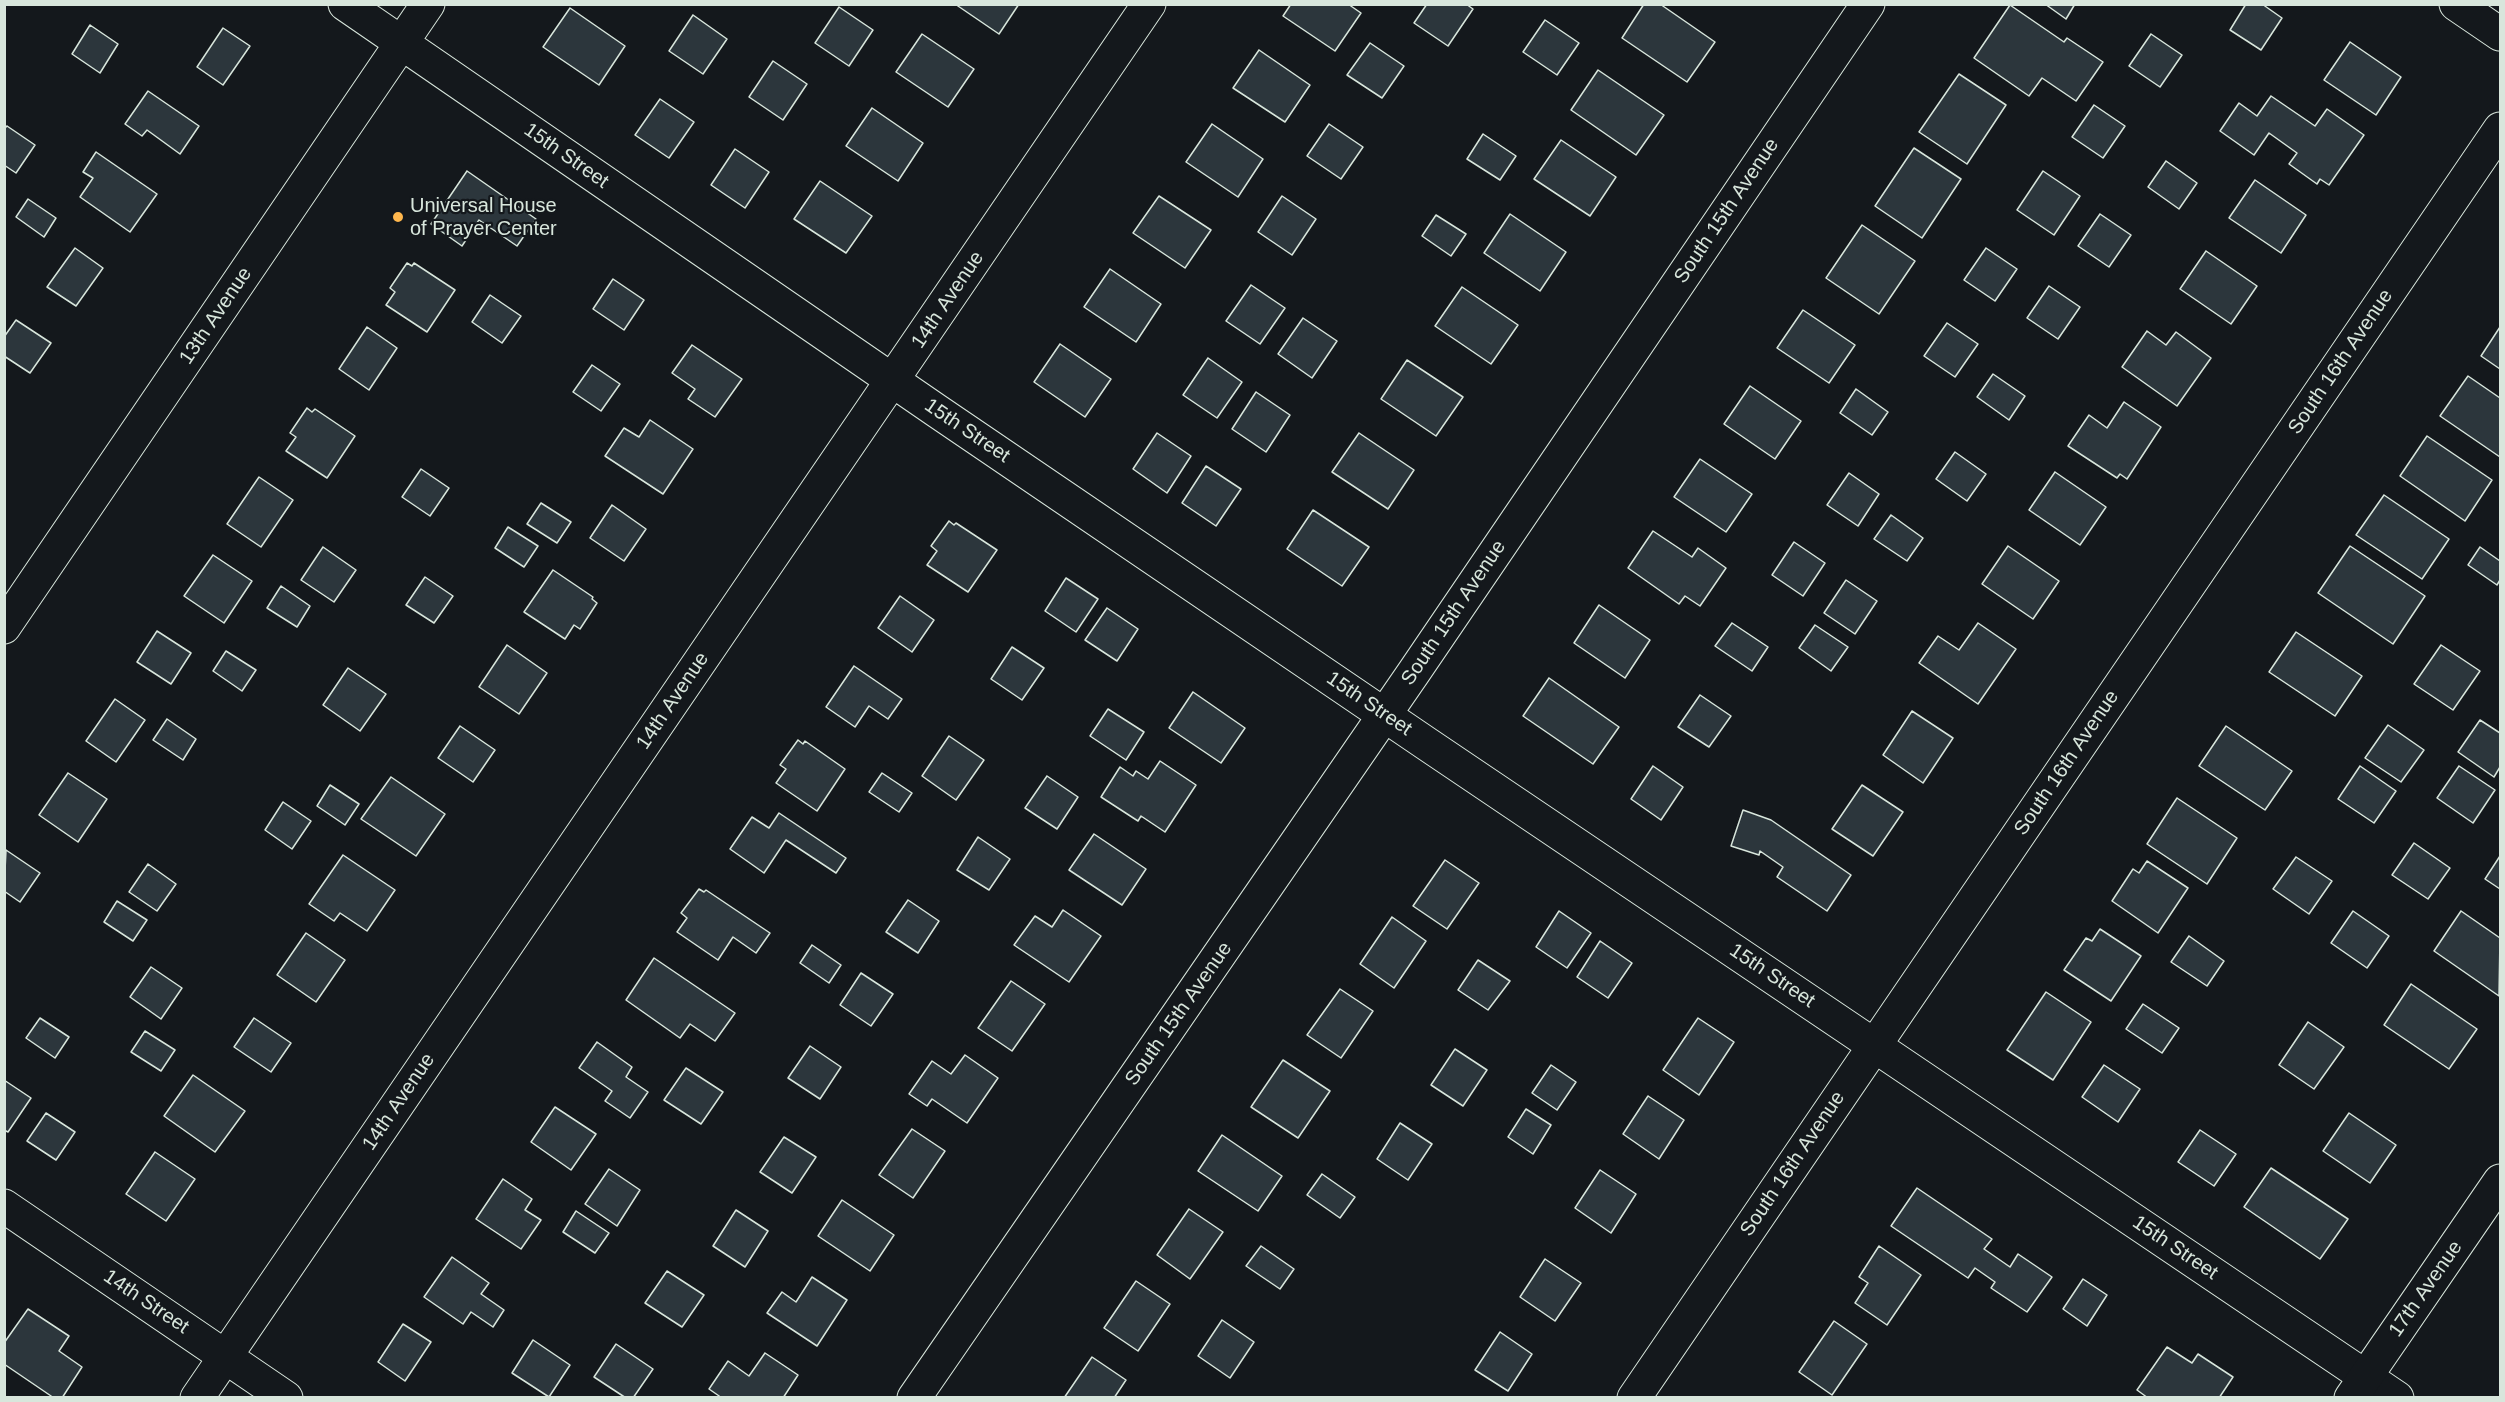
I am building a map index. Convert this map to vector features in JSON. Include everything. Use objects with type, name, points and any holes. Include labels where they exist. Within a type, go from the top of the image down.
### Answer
[{"type":"street","name":"15th Street","points":[[345,4],[893,381],[1874,1045],[2359,1387],[2397,1398]]},
{"type":"street","name":"13th Avenue","points":[[4,627],[428,4]]},
{"type":"street","name":"14th Avenue","points":[[197,1398],[1149,4]]},
{"type":"street","name":"South 15th Avenue","points":[[914,1398],[1384,715],[1868,4]]},
{"type":"street","points":[[2456,4],[2500,34]]},
{"type":"street","name":"South 16th Avenue","points":[[1634,1398],[2500,129]]},
{"type":"street","name":"17th Avenue","points":[[2359,1387],[2500,1181]]},
{"type":"street","name":"14th Street","points":[[4,1206],[286,1398]]},
{"type":"building","points":[[955,4],[1019,4],[999,34]]},
{"type":"building","points":[[1291,4],[1348,4],[1361,13],[1335,51],[1283,16]]},
{"type":"building","points":[[1427,4],[1466,4],[1473,9],[1448,46],[1414,23]]},
{"type":"building","points":[[1644,4],[1660,4],[1715,42],[1687,82],[1622,38]]},
{"type":"building","points":[[2045,4],[2075,4],[2066,19]]},
{"type":"building","points":[[2246,4],[2262,4],[2282,18],[2261,50],[2230,30]]},
{"type":"building","points":[[2010,5],[2064,42],[2067,38],[2103,62],[2076,101],[2042,78],[2029,96],[1974,58]]},
{"type":"building","points":[[839,7],[873,30],[849,66],[815,43]]},
{"type":"building","points":[[570,8],[625,46],[599,85],[543,47]]},
{"type":"building","points":[[693,15],[727,39],[703,74],[669,51]]},
{"type":"building","points":[[1545,20],[1579,43],[1557,75],[1523,52]]},
{"type":"building","points":[[90,25],[118,44],[100,73],[72,54]]},
{"type":"building","points":[[223,28],[250,46],[223,85],[197,67]]},
{"type":"building","points":[[922,34],[974,69],[948,107],[896,72]]},
{"type":"building","points":[[2151,34],[2182,55],[2160,87],[2129,66]]},
{"type":"building","points":[[2350,42],[2401,77],[2376,115],[2324,80]]},
{"type":"building","points":[[1370,43],[1404,66],[1382,98],[1347,75]]},
{"type":"building","points":[[1259,50],[1310,85],[1285,122],[1233,88]]},
{"type":"building","points":[[773,61],[807,84],[783,120],[749,97]]},
{"type":"building","points":[[1598,70],[1664,115],[1636,155],[1571,110]]},
{"type":"building","points":[[1959,74],[2006,105],[1967,164],[1919,132]]},
{"type":"building","points":[[148,91],[199,126],[180,154],[147,130],[142,136],[125,124]]},
{"type":"building","points":[[2271,96],[2315,126],[2327,109],[2364,135],[2329,185],[2320,179],[2317,184],[2289,164],[2297,153],[2269,133],[2254,155],[2220,131],[2239,103],[2257,116]]},
{"type":"building","points":[[660,99],[694,122],[669,158],[635,135]]},
{"type":"building","points":[[2094,105],[2125,126],[2103,158],[2072,137]]},
{"type":"building","points":[[872,108],[923,143],[898,181],[846,146]]},
{"type":"building","points":[[1212,124],[1263,159],[1238,197],[1186,162]]},
{"type":"building","points":[[1329,124],[1363,147],[1341,179],[1307,156]]},
{"type":"building","points":[[7,126],[35,145],[16,173],[4,165],[4,129]]},
{"type":"building","points":[[1483,134],[1516,156],[1500,180],[1467,159]]},
{"type":"building","points":[[1561,140],[1616,177],[1590,216],[1534,179]]},
{"type":"building","points":[[1914,148],[1961,179],[1922,238],[1875,206]]},
{"type":"building","points":[[735,149],[769,172],[745,208],[711,185]]},
{"type":"building","points":[[96,152],[157,194],[130,232],[80,197],[93,178],[83,172]]},
{"type":"building","points":[[2166,161],[2197,183],[2179,209],[2148,187]]},
{"type":"building","points":[[467,171],[536,219],[517,246],[479,220],[462,246],[431,224]]},
{"type":"building","points":[[2043,171],[2080,196],[2054,235],[2017,210]]},
{"type":"building","points":[[2255,180],[2306,215],[2281,253],[2229,218]]},
{"type":"building","points":[[820,181],[872,216],[846,253],[794,219]]},
{"type":"building","points":[[1159,196],[1211,230],[1185,268],[1133,233]]},
{"type":"building","points":[[1282,196],[1316,219],[1292,255],[1258,232]]},
{"type":"building","points":[[28,199],[56,218],[44,237],[16,217]]},
{"type":"building","points":[[1510,214],[1566,252],[1540,291],[1484,253]]},
{"type":"building","points":[[2100,214],[2131,235],[2109,267],[2078,246]]},
{"type":"building","points":[[1436,215],[1466,234],[1451,256],[1422,236]]},
{"type":"building","points":[[1862,225],[1915,261],[1879,314],[1826,278]]},
{"type":"building","points":[[75,248],[103,268],[76,306],[47,287]]},
{"type":"building","points":[[1986,248],[2017,269],[1995,301],[1964,280]]},
{"type":"building","points":[[2206,251],[2257,286],[2231,324],[2180,289]]},
{"type":"building","points":[[407,263],[412,266],[414,263],[455,290],[427,332],[386,305],[395,292],[390,288]]},
{"type":"building","points":[[1110,269],[1161,304],[1136,342],[1084,307]]},
{"type":"building","points":[[613,279],[644,300],[624,330],[593,309]]},
{"type":"building","points":[[1251,285],[1285,308],[1260,344],[1226,321]]},
{"type":"building","points":[[2049,286],[2080,307],[2058,339],[2027,318]]},
{"type":"building","points":[[1462,287],[1518,325],[1491,364],[1435,326]]},
{"type":"building","points":[[490,295],[521,316],[502,343],[472,322]]},
{"type":"building","points":[[1803,310],[1855,345],[1829,383],[1777,348]]},
{"type":"building","points":[[1303,318],[1337,341],[1312,378],[1278,354]]},
{"type":"building","points":[[16,320],[51,343],[30,373],[4,356],[4,337]]},
{"type":"building","points":[[1947,323],[1978,344],[1955,377],[1924,356]]},
{"type":"building","points":[[367,327],[397,348],[369,390],[339,369]]},
{"type":"building","points":[[2500,327],[2500,369],[2481,356]]},
{"type":"building","points":[[2147,331],[2166,345],[2176,332],[2211,358],[2177,406],[2122,367]]},
{"type":"building","points":[[1060,344],[1111,379],[1085,417],[1034,382]]},
{"type":"building","points":[[692,345],[742,379],[715,417],[688,399],[695,389],[672,373]]},
{"type":"building","points":[[1208,358],[1242,382],[1217,418],[1183,395]]},
{"type":"building","points":[[1407,360],[1463,397],[1436,436],[1381,399]]},
{"type":"building","points":[[592,365],[620,384],[601,411],[573,392]]},
{"type":"building","points":[[1993,374],[2025,396],[2009,420],[1977,397]]},
{"type":"building","points":[[2468,376],[2500,398],[2500,457],[2440,416]]},
{"type":"building","points":[[1750,386],[1801,421],[1775,459],[1724,424]]},
{"type":"building","points":[[1856,389],[1888,412],[1872,435],[1840,413]]},
{"type":"building","points":[[1256,392],[1290,415],[1266,452],[1232,429]]},
{"type":"building","points":[[2124,402],[2161,427],[2127,479],[2120,474],[2117,478],[2068,446],[2089,415],[2107,428]]},
{"type":"building","points":[[307,408],[312,412],[315,409],[355,436],[327,478],[286,451],[296,437],[290,433]]},
{"type":"building","points":[[650,420],[693,449],[663,494],[605,456],[624,428],[639,437]]},
{"type":"building","points":[[1157,433],[1191,456],[1167,493],[1133,469]]},
{"type":"building","points":[[1359,433],[1414,470],[1388,509],[1332,472]]},
{"type":"building","points":[[2427,436],[2492,480],[2465,521],[2400,476]]},
{"type":"building","points":[[1955,452],[1986,474],[1967,501],[1936,479]]},
{"type":"building","points":[[1700,459],[1752,494],[1726,532],[1674,497]]},
{"type":"building","points":[[1206,466],[1241,489],[1216,526],[1182,503]]},
{"type":"building","points":[[421,469],[449,488],[430,516],[402,497]]},
{"type":"building","points":[[2055,472],[2106,507],[2080,545],[2029,510]]},
{"type":"building","points":[[1849,473],[1879,494],[1858,526],[1827,505]]},
{"type":"building","points":[[259,477],[293,500],[261,547],[227,524]]},
{"type":"building","points":[[2384,495],[2449,539],[2422,579],[2356,535]]},
{"type":"building","points":[[541,503],[571,522],[557,543],[527,524]]},
{"type":"building","points":[[612,505],[646,529],[624,561],[590,538]]},
{"type":"building","points":[[1313,510],[1369,547],[1342,586],[1287,549]]},
{"type":"building","points":[[1891,515],[1923,538],[1907,561],[1874,539]]},
{"type":"building","points":[[949,521],[954,525],[956,523],[997,550],[968,592],[927,565],[937,551],[931,546]]},
{"type":"building","points":[[508,527],[538,546],[524,567],[495,548]]},
{"type":"building","points":[[1653,531],[1692,557],[1698,548],[1726,568],[1700,606],[1685,596],[1679,604],[1628,568]]},
{"type":"building","points":[[1794,542],[1825,563],[1803,596],[1772,575]]},
{"type":"building","points":[[2008,546],[2059,581],[2033,619],[1982,584]]},
{"type":"building","points":[[2350,546],[2425,596],[2393,644],[2318,593]]},
{"type":"building","points":[[323,547],[356,570],[334,602],[301,580]]},
{"type":"building","points":[[2480,547],[2500,561],[2500,580],[2497,585],[2468,565]]},
{"type":"building","points":[[213,555],[252,581],[224,623],[184,596]]},
{"type":"building","points":[[553,570],[593,597],[592,599],[597,603],[580,629],[574,625],[565,639],[524,612]]},
{"type":"building","points":[[425,577],[453,596],[434,623],[406,605]]},
{"type":"building","points":[[1066,578],[1098,599],[1076,632],[1045,611]]},
{"type":"building","points":[[1846,580],[1877,601],[1855,634],[1824,613]]},
{"type":"building","points":[[281,586],[310,606],[297,627],[267,608]]},
{"type":"building","points":[[900,596],[934,620],[912,652],[878,628]]},
{"type":"building","points":[[1599,605],[1650,640],[1625,678],[1574,643]]},
{"type":"building","points":[[1107,608],[1138,629],[1117,661],[1085,640]]},
{"type":"building","points":[[1732,623],[1768,647],[1752,671],[1715,646]]},
{"type":"building","points":[[1978,623],[2016,649],[1978,704],[1919,663],[1938,636],[1959,650]]},
{"type":"building","points":[[1815,625],[1848,647],[1831,671],[1799,648]]},
{"type":"building","points":[[157,631],[191,653],[171,684],[137,662]]},
{"type":"building","points":[[2296,632],[2362,676],[2335,716],[2269,672]]},
{"type":"building","points":[[507,645],[547,673],[519,714],[479,687]]},
{"type":"building","points":[[2441,645],[2480,671],[2453,710],[2414,684]]},
{"type":"building","points":[[1012,647],[1044,668],[1022,700],[991,679]]},
{"type":"building","points":[[226,651],[256,670],[242,691],[213,671]]},
{"type":"building","points":[[854,666],[902,699],[888,719],[869,706],[855,727],[826,707]]},
{"type":"building","points":[[348,668],[386,694],[360,731],[323,705]]},
{"type":"building","points":[[1549,678],[1619,727],[1593,764],[1523,716]]},
{"type":"building","points":[[1193,692],[1245,728],[1221,763],[1169,728]]},
{"type":"building","points":[[1700,695],[1731,716],[1709,747],[1678,727]]},
{"type":"building","points":[[115,699],[145,720],[116,762],[86,741]]},
{"type":"building","points":[[1108,709],[1144,732],[1126,760],[1090,736]]},
{"type":"building","points":[[1912,711],[1953,738],[1923,783],[1883,755]]},
{"type":"building","points":[[167,719],[196,739],[183,760],[153,740]]},
{"type":"building","points":[[2480,720],[2500,733],[2500,767],[2494,777],[2458,752]]},
{"type":"building","points":[[2388,725],[2424,750],[2401,782],[2365,758]]},
{"type":"building","points":[[460,726],[495,750],[473,782],[438,758]]},
{"type":"building","points":[[2226,726],[2292,771],[2265,810],[2199,766]]},
{"type":"building","points":[[949,736],[984,760],[956,800],[922,776]]},
{"type":"building","points":[[798,740],[803,744],[805,741],[845,769],[817,811],[776,783],[786,769],[780,765]]},
{"type":"building","points":[[1160,761],[1196,785],[1165,832],[1141,816],[1138,821],[1101,797],[1120,767],[1133,776],[1136,771],[1148,779]]},
{"type":"building","points":[[1653,766],[1683,787],[1661,820],[1631,799]]},
{"type":"building","points":[[2360,766],[2396,791],[2374,823],[2338,799]]},
{"type":"building","points":[[2459,766],[2495,790],[2473,823],[2437,798]]},
{"type":"building","points":[[68,773],[107,799],[78,842],[39,815]]},
{"type":"building","points":[[882,773],[912,793],[899,812],[869,792]]},
{"type":"building","points":[[1047,776],[1078,797],[1057,829],[1025,808]]},
{"type":"building","points":[[391,777],[445,814],[416,856],[361,819]]},
{"type":"building","points":[[330,785],[359,804],[345,825],[317,806]]},
{"type":"building","points":[[1862,785],[1903,812],[1873,856],[1832,829]]},
{"type":"building","points":[[2177,798],[2237,838],[2207,884],[2147,844]]},
{"type":"building","points":[[283,802],[311,821],[292,849],[265,830]]},
{"type":"building","points":[[1743,810],[1771,820],[1851,875],[1827,911],[1777,877],[1783,867],[1760,851],[1759,855],[1731,846]]},
{"type":"building","points":[[779,813],[846,858],[836,873],[786,840],[764,873],[730,849],[752,817],[769,828]]},
{"type":"building","points":[[1094,834],[1146,869],[1122,905],[1069,870]]},
{"type":"building","points":[[978,837],[1010,859],[989,890],[957,870]]},
{"type":"building","points":[[2414,843],[2450,868],[2428,899],[2392,875]]},
{"type":"building","points":[[6,850],[40,873],[20,902],[4,891]]},
{"type":"building","points":[[343,855],[395,890],[367,931],[340,913],[334,921],[309,904]]},
{"type":"building","points":[[2500,856],[2500,889],[2485,879]]},
{"type":"building","points":[[2296,857],[2332,881],[2309,914],[2273,889]]},
{"type":"building","points":[[1445,860],[1479,883],[1447,929],[1413,906]]},
{"type":"building","points":[[2147,861],[2188,888],[2158,933],[2112,901],[2133,869],[2139,873]]},
{"type":"building","points":[[148,864],[176,884],[157,911],[129,892]]},
{"type":"building","points":[[699,889],[704,892],[706,890],[770,933],[756,953],[733,937],[718,960],[677,932],[687,918],[681,913]]},
{"type":"building","points":[[908,900],[939,921],[918,953],[886,932]]},
{"type":"building","points":[[117,901],[147,920],[133,941],[104,922]]},
{"type":"building","points":[[1063,910],[1101,936],[1069,982],[1014,945],[1035,916],[1052,927]]},
{"type":"building","points":[[1559,911],[1591,933],[1567,968],[1536,947]]},
{"type":"building","points":[[2353,911],[2389,936],[2367,968],[2331,943]]},
{"type":"building","points":[[2461,911],[2500,938],[2499,996],[2434,951]]},
{"type":"building","points":[[1392,917],[1426,941],[1394,988],[1360,964]]},
{"type":"building","points":[[2100,929],[2141,956],[2111,1001],[2064,970],[2086,938],[2092,941]]},
{"type":"building","points":[[306,933],[345,960],[316,1002],[277,975]]},
{"type":"building","points":[[2189,936],[2224,961],[2207,986],[2171,962]]},
{"type":"building","points":[[1600,941],[1632,963],[1608,998],[1577,977]]},
{"type":"building","points":[[812,945],[841,965],[829,983],[800,963]]},
{"type":"building","points":[[654,958],[735,1013],[715,1041],[690,1024],[680,1038],[626,1000]]},
{"type":"building","points":[[1478,960],[1510,981],[1488,1010],[1458,990]]},
{"type":"building","points":[[151,967],[182,988],[161,1019],[130,997]]},
{"type":"building","points":[[861,973],[893,994],[871,1026],[840,1005]]},
{"type":"building","points":[[1011,981],[1045,1004],[1012,1051],[978,1028]]},
{"type":"building","points":[[2411,984],[2477,1029],[2449,1069],[2384,1025]]},
{"type":"building","points":[[1340,989],[1373,1011],[1341,1058],[1307,1035]]},
{"type":"building","points":[[2046,992],[2091,1022],[2053,1080],[2007,1050]]},
{"type":"building","points":[[2143,1004],[2179,1028],[2162,1053],[2126,1029]]},
{"type":"building","points":[[40,1018],[69,1037],[55,1058],[26,1038]]},
{"type":"building","points":[[254,1018],[291,1043],[271,1072],[234,1047]]},
{"type":"building","points":[[1698,1018],[1734,1042],[1699,1095],[1663,1070]]},
{"type":"building","points":[[2308,1022],[2344,1047],[2314,1089],[2279,1065]]},
{"type":"building","points":[[145,1031],[175,1050],[161,1071],[131,1052]]},
{"type":"building","points":[[597,1042],[632,1067],[626,1077],[648,1092],[630,1118],[605,1101],[612,1091],[579,1068]]},
{"type":"building","points":[[810,1046],[841,1067],[820,1099],[788,1078]]},
{"type":"building","points":[[1455,1049],[1487,1070],[1463,1106],[1431,1085]]},
{"type":"building","points":[[965,1055],[998,1078],[967,1123],[932,1099],[927,1106],[909,1094],[932,1061],[951,1074]]},
{"type":"building","points":[[1283,1060],[1330,1091],[1298,1138],[1251,1107]]},
{"type":"building","points":[[1551,1065],[1576,1082],[1557,1110],[1532,1093]]},
{"type":"building","points":[[2104,1065],[2140,1089],[2118,1122],[2082,1097]]},
{"type":"building","points":[[686,1068],[723,1092],[701,1124],[664,1100]]},
{"type":"building","points":[[193,1075],[245,1111],[215,1152],[164,1116]]},
{"type":"building","points":[[4,1080],[31,1098],[8,1132],[4,1130]]},
{"type":"building","points":[[1648,1096],[1684,1120],[1659,1159],[1623,1134]]},
{"type":"building","points":[[555,1107],[596,1134],[571,1170],[531,1142]]},
{"type":"building","points":[[1526,1109],[1551,1125],[1533,1154],[1508,1137]]},
{"type":"building","points":[[46,1113],[75,1132],[56,1160],[27,1141]]},
{"type":"building","points":[[2349,1113],[2396,1145],[2370,1183],[2323,1151]]},
{"type":"building","points":[[1400,1123],[1432,1144],[1408,1180],[1377,1159]]},
{"type":"building","points":[[912,1129],[945,1151],[913,1198],[879,1175]]},
{"type":"building","points":[[2200,1130],[2236,1154],[2214,1186],[2178,1162]]},
{"type":"building","points":[[1222,1135],[1282,1176],[1258,1211],[1198,1171]]},
{"type":"building","points":[[784,1137],[816,1157],[792,1193],[760,1172]]},
{"type":"building","points":[[155,1152],[195,1179],[166,1221],[126,1194]]},
{"type":"building","points":[[2271,1168],[2348,1219],[2320,1259],[2244,1207]]},
{"type":"building","points":[[609,1169],[640,1190],[617,1226],[585,1204]]},
{"type":"building","points":[[1600,1170],[1636,1194],[1611,1233],[1575,1208]]},
{"type":"building","points":[[1322,1174],[1355,1197],[1340,1218],[1307,1195]]},
{"type":"building","points":[[503,1179],[532,1199],[525,1210],[541,1220],[521,1249],[476,1219]]},
{"type":"building","points":[[1917,1188],[1992,1239],[1984,1249],[2010,1267],[2018,1254],[2052,1277],[2027,1312],[1991,1288],[1995,1282],[1975,1268],[1968,1278],[1891,1226]]},
{"type":"building","points":[[842,1200],[894,1235],[870,1271],[818,1236]]},
{"type":"building","points":[[1189,1209],[1223,1232],[1190,1279],[1157,1255]]},
{"type":"building","points":[[736,1210],[768,1231],[745,1267],[713,1246]]},
{"type":"building","points":[[576,1211],[609,1233],[595,1253],[563,1232]]},
{"type":"building","points":[[1261,1246],[1294,1269],[1280,1289],[1246,1266]]},
{"type":"building","points":[[1879,1246],[1921,1275],[1887,1325],[1855,1303],[1868,1283],[1859,1277]]},
{"type":"building","points":[[452,1257],[489,1283],[481,1294],[504,1310],[493,1327],[471,1312],[463,1324],[424,1297]]},
{"type":"building","points":[[1545,1259],[1581,1283],[1555,1321],[1520,1297]]},
{"type":"building","points":[[667,1271],[704,1295],[682,1327],[645,1303]]},
{"type":"building","points":[[812,1277],[847,1300],[817,1346],[767,1313],[782,1292],[796,1302]]},
{"type":"building","points":[[2083,1279],[2107,1295],[2087,1326],[2063,1309]]},
{"type":"building","points":[[1136,1281],[1170,1304],[1138,1351],[1104,1328]]},
{"type":"building","points":[[28,1309],[69,1336],[59,1351],[82,1367],[62,1398],[54,1398],[4,1364],[4,1343]]},
{"type":"building","points":[[1222,1320],[1254,1342],[1230,1378],[1198,1356]]},
{"type":"building","points":[[1834,1321],[1867,1344],[1832,1395],[1799,1372]]},
{"type":"building","points":[[403,1324],[431,1342],[405,1381],[378,1362]]},
{"type":"building","points":[[1500,1332],[1532,1354],[1508,1391],[1475,1370]]},
{"type":"building","points":[[533,1340],[570,1365],[549,1397],[512,1373]]},
{"type":"building","points":[[616,1344],[653,1369],[633,1398],[626,1398],[594,1377]]},
{"type":"building","points":[[2167,1347],[2192,1363],[2198,1354],[2233,1377],[2219,1398],[2148,1398],[2137,1390]]},
{"type":"building","points":[[765,1353],[798,1375],[783,1398],[722,1398],[709,1389],[728,1361],[749,1376]]},
{"type":"building","points":[[1092,1357],[1126,1380],[1114,1398],[1064,1398]]},
{"type":"place","name":"Universal House of Prayer Center","points":[[398,217]]}]
